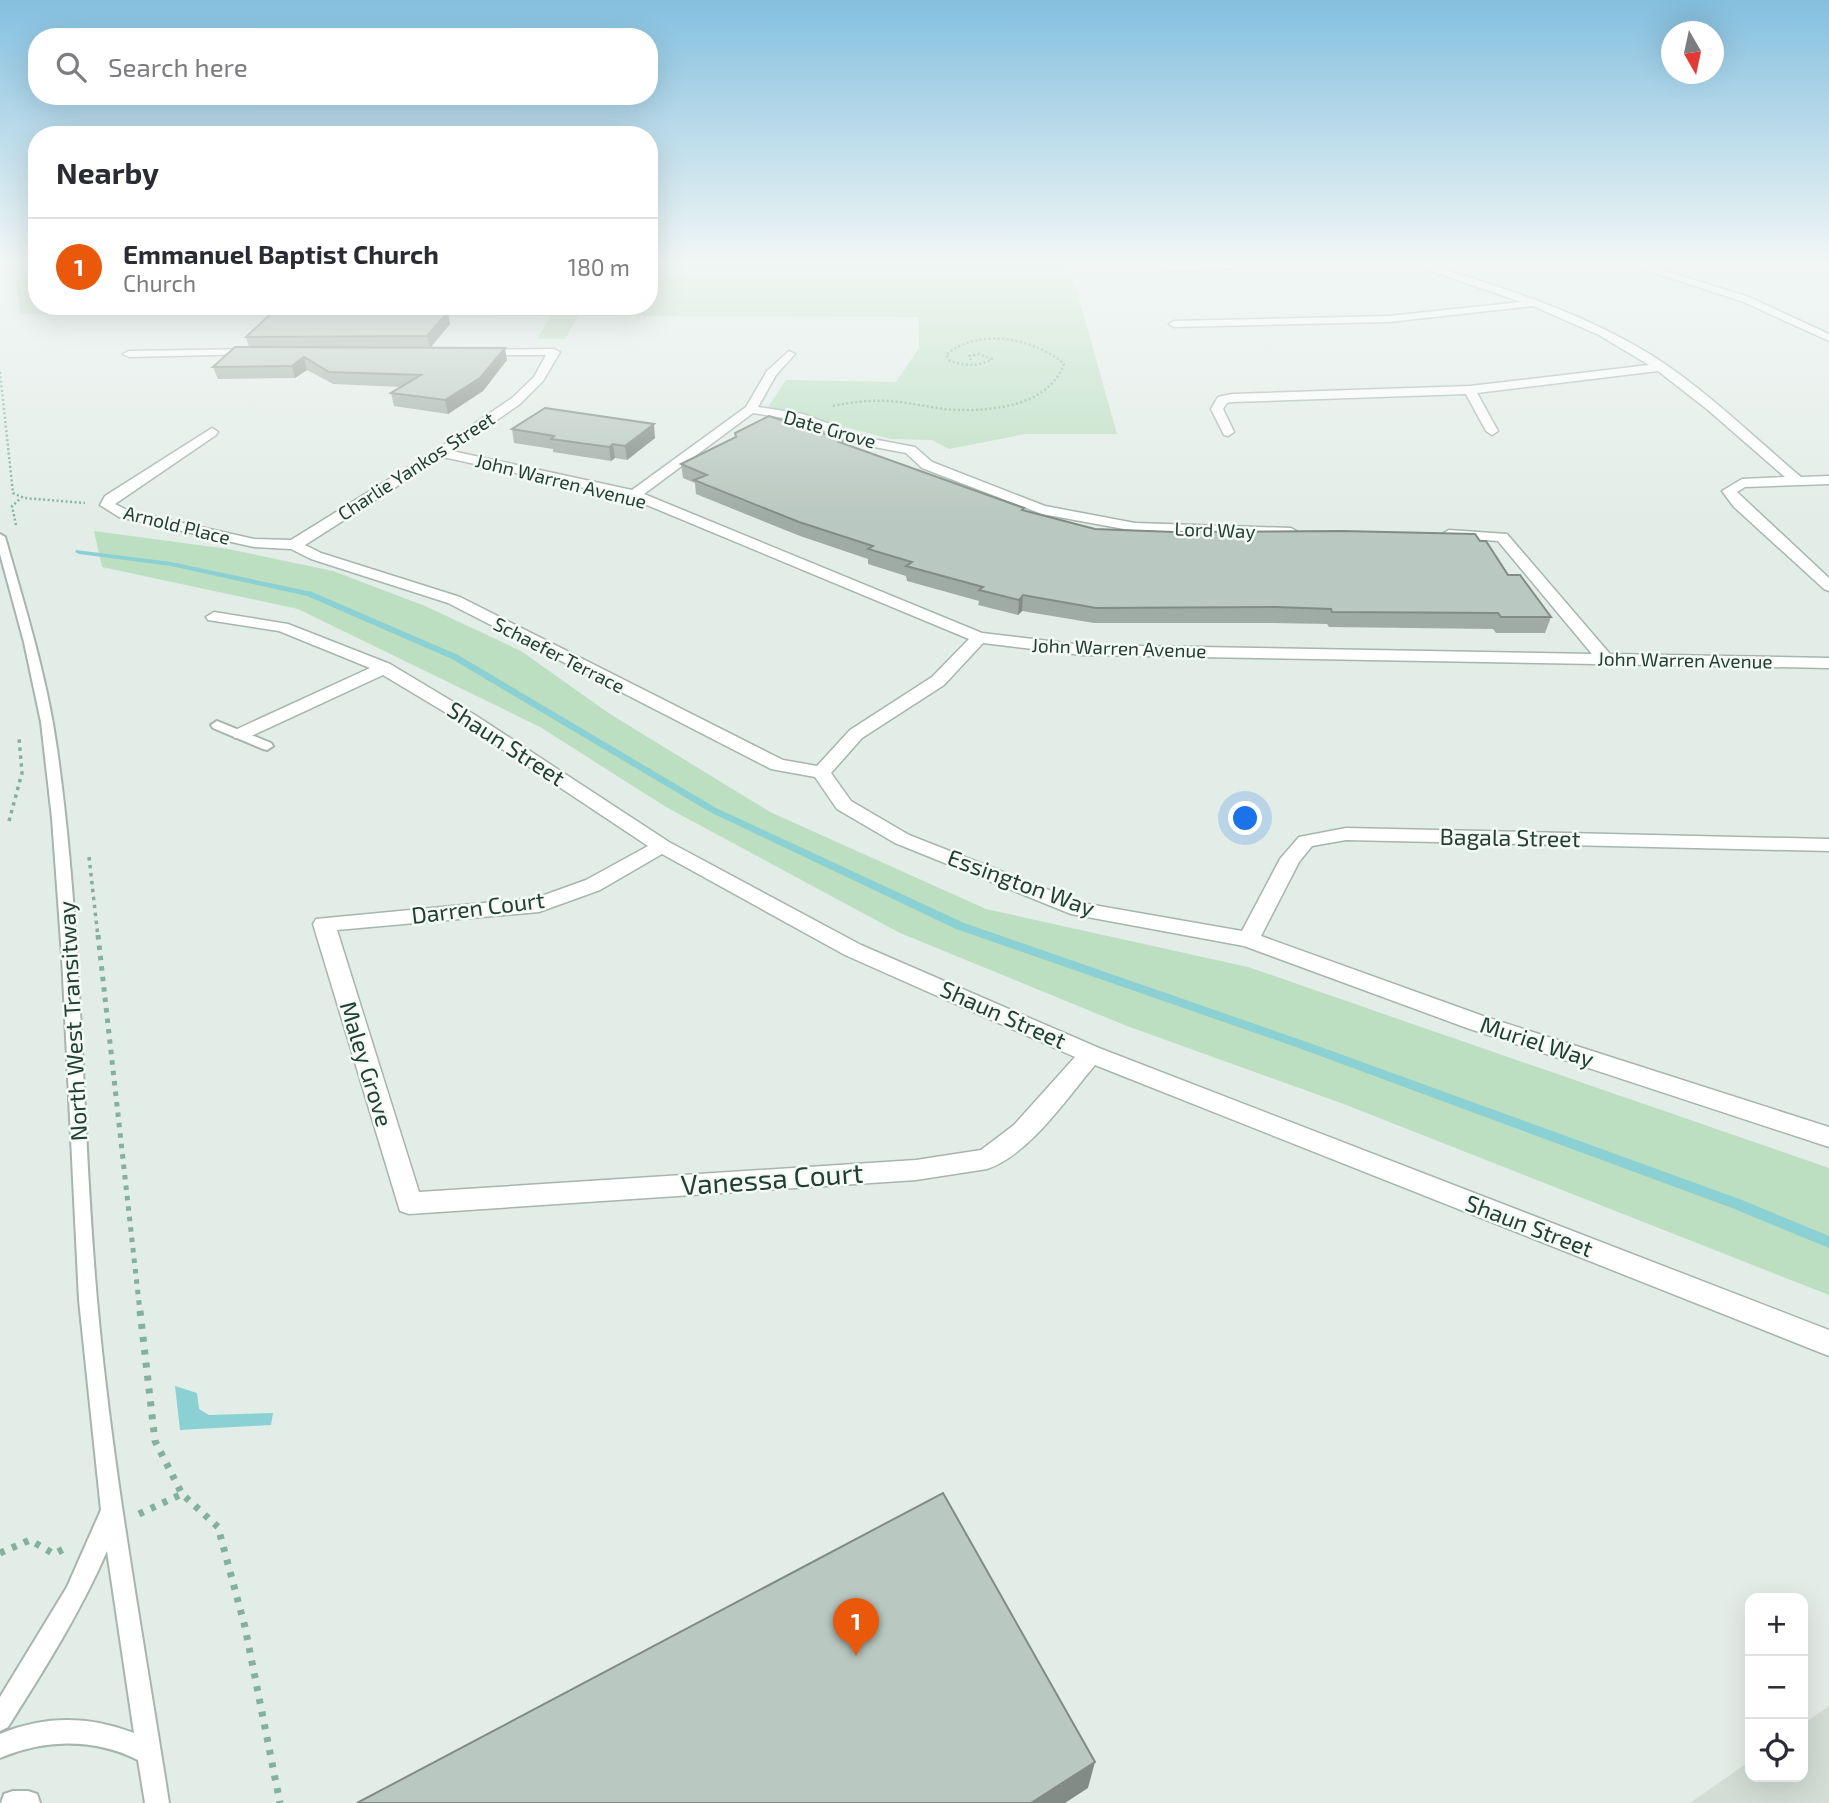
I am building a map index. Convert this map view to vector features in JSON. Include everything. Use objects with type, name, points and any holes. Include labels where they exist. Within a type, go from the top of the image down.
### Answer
[{"type":"street","points":[[1625,347],[1661,367],[1796,480]]},
{"type":"street","points":[[129,354],[267,352]]},
{"type":"street","name":"Charlie Yankos Street","points":[[294,545],[441,453],[516,401],[539,379],[554,352],[463,352]]},
{"type":"street","points":[[634,495],[751,409],[771,373],[789,354]]},
{"type":"street","points":[[1228,432],[1217,409],[1222,400],[1233,398],[1470,390],[1661,367]]},
{"type":"street","points":[[1470,390],[1492,431]]},
{"type":"street","name":"Date Grove","points":[[751,409],[799,418],[864,441],[910,450]]},
{"type":"street","name":"Arnold Place","points":[[212,432],[110,499],[107,505],[124,514],[254,543],[294,545]]},
{"type":"street","name":"Lord Way","points":[[910,450],[927,465],[1042,510],[1135,527],[1308,533]]},
{"type":"street","name":"John Warren Avenue","points":[[441,453],[634,495],[979,638],[1082,650],[1829,663]]},
{"type":"street","points":[[1829,480],[1742,483],[1729,491],[1739,504],[1829,586]]},
{"type":"street","points":[[1431,534],[1502,537],[1605,659]]},
{"type":"street","name":"Schaefer Terrace","points":[[294,545],[316,556],[454,600],[778,765],[821,772]]},
{"type":"street","name":"Shaun Street","points":[[215,617],[282,627],[384,668],[470,719],[662,846],[853,950],[1091,1054],[1829,1343]]},
{"type":"street","points":[[821,772],[856,734],[938,681],[979,638]]},
{"type":"street","points":[[241,734],[384,668]]},
{"type":"street","name":"Essington Way","points":[[821,772],[844,806],[902,839],[1078,909],[1248,939]]},
{"type":"street","name":"Bagala Street","points":[[1248,939],[1290,859],[1306,841],[1346,834],[1829,845]]},
{"type":"street","name":"Darren Court","points":[[324,924],[538,905],[593,885],[662,846]]},
{"type":"street","name":"Maley Grove","points":[[324,924],[409,1203]]},
{"type":"street","name":"Muriel Way","points":[[1248,939],[1475,1022],[1829,1137]]},
{"type":"street","name":"Vanessa Court","points":[[409,1203],[916,1170],[987,1159],[1023,1132],[1091,1054]]},
{"type":"lane","name":"North West Transitway","points":[[0,537],[31,647],[51,748],[64,883],[94,1381],[111,1511],[157,1803]]},
{"type":"lane","points":[[217,725],[267,746]]},
{"type":"lane","name":"North West Transitway","points":[[0,1719],[78,1594],[95,1557],[111,1511]]},
{"type":"lane","points":[[0,1746],[40,1733],[68,1732],[133,1743],[149,1753]]},
{"type":"lane","points":[[13,1803],[28,1803]]},
{"type":"path","points":[[953,347],[946,355],[950,361],[968,365],[992,359],[979,354],[969,356],[971,360]]},
{"type":"path","points":[[799,418],[836,405],[858,401],[904,402],[956,410],[1015,404],[1046,392],[1063,375],[1065,365],[1049,350],[1036,347]]},
{"type":"path","points":[[0,372],[10,486],[13,493],[20,498],[107,505]]},
{"type":"path","points":[[19,534],[12,506],[20,498]]},
{"type":"path","points":[[9,821],[22,773],[19,738]]},
{"type":"path","points":[[87,845],[155,1441],[182,1494],[200,1507],[218,1527],[245,1627],[280,1803]]},
{"type":"path","points":[[0,1553],[30,1540],[54,1554]]},
{"type":"shaded area","points":[[1829,1706],[1829,1803],[1690,1803],[1745,1764],[1745,1782],[1808,1782],[1808,1721]]},
{"type":"green space","points":[[1093,347],[1117,434],[1025,434],[949,449],[932,440],[891,439],[768,407],[786,380],[896,382],[919,348]]},
{"type":"green space","points":[[94,531],[228,549],[333,571],[425,606],[521,651],[610,714],[770,812],[986,909],[1248,967],[1829,1168],[1829,1295],[1341,1103],[1127,1026],[900,933],[666,807],[540,727],[298,609],[102,567]]},
{"type":"water","points":[[175,1386],[197,1393],[199,1409],[209,1415],[273,1413],[271,1425],[180,1430]]},
{"type":"building","points":[[235,347],[505,348],[480,378],[445,400],[391,393],[421,375],[329,372],[304,357],[292,366],[213,367]]},
{"type":"building","points":[[545,408],[654,424],[625,446],[613,444],[609,447],[551,439],[554,436],[512,429]]},
{"type":"building","points":[[769,416],[844,440],[839,442],[1024,508],[1022,510],[1095,529],[1475,534],[1480,541],[1486,541],[1508,575],[1520,575],[1551,617],[1501,617],[1498,613],[1332,612],[1331,609],[1275,607],[1096,608],[1023,595],[1019,600],[979,590],[983,587],[906,566],[912,562],[868,549],[873,546],[799,522],[694,480],[707,475],[681,464],[736,437],[735,433]]},
{"type":"building","points":[[943,1493],[1095,1762],[1031,1803],[357,1803]]},
{"type":"waterway","points":[[79,552],[171,564],[309,594],[455,657],[713,810],[960,926],[1300,1044],[1737,1204],[1829,1242]]},
{"type":"place","name":"Emmanuel Baptist Church","points":[[856,1656]]}]
